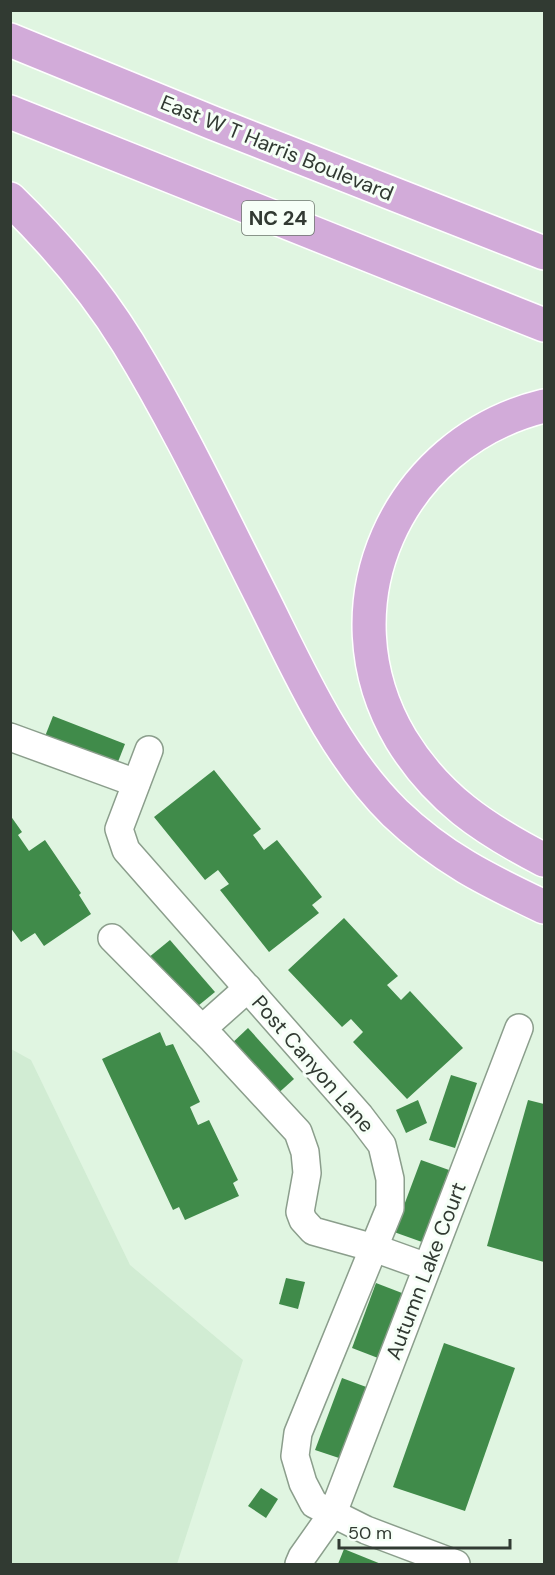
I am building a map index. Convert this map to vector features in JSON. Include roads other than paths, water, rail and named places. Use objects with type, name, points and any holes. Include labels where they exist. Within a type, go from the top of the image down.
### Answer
[{"type":"main road","name":"East W T Harris Boulevard","points":[[10,40],[213,123],[544,253]]},
{"type":"main road","name":"NC 24","points":[[10,112],[544,325]]},
{"type":"main road","points":[[10,199],[59,252],[95,296],[127,342],[170,414],[307,687],[335,735],[362,774],[393,811],[423,838],[461,866],[544,907]]},
{"type":"main road","points":[[544,406],[500,420],[471,436],[442,459],[422,480],[405,502],[388,534],[378,561],[370,593],[369,624],[370,647],[384,707],[401,739],[421,767],[442,792],[479,824],[544,860]]},
{"type":"lane","points":[[10,737],[136,783]]},
{"type":"lane","name":"Post Canyon Lane","points":[[149,750],[119,829],[126,850],[360,1116],[382,1145],[390,1179],[390,1208],[298,1432],[295,1456],[303,1483],[314,1504],[366,1530],[456,1564]]},
{"type":"lane","points":[[112,938],[202,1029],[298,1132],[305,1152],[307,1173],[300,1212],[303,1220],[313,1231],[374,1248],[427,1267]]},
{"type":"lane","points":[[202,1029],[248,988]]},
{"type":"lane","name":"Autumn Lake Court","points":[[299,1564],[333,1513],[519,1028]]}]
